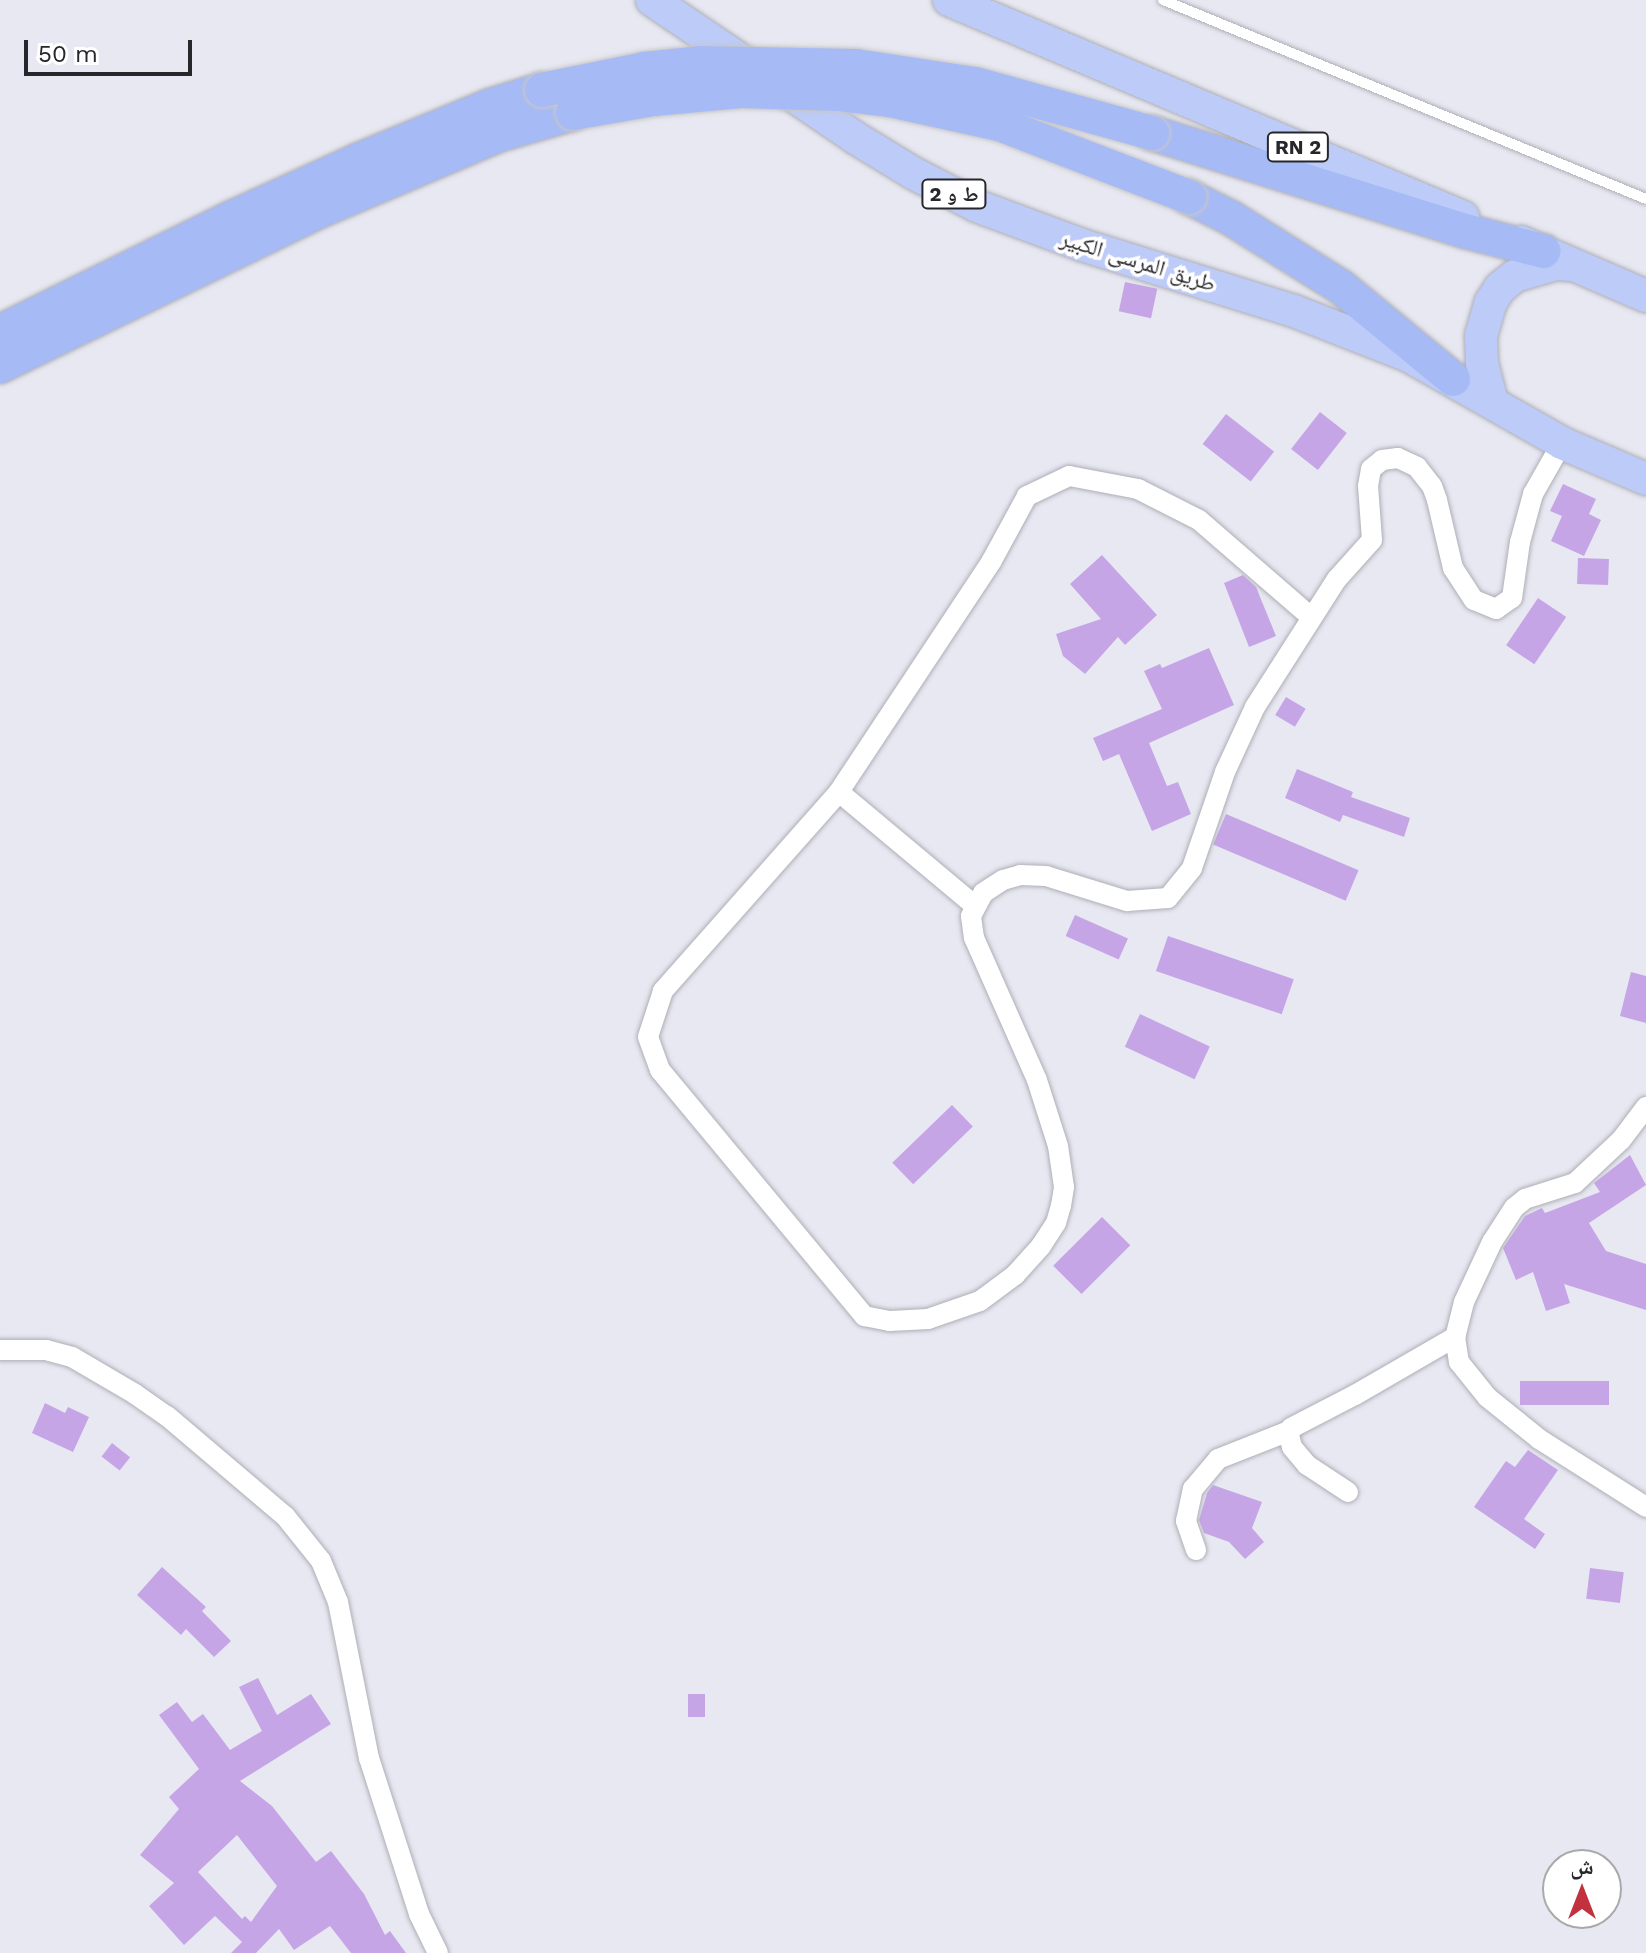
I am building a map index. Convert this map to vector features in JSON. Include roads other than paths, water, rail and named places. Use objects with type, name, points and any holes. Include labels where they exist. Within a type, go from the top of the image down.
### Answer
[{"type":"highway","points":[[0,332],[232,218],[490,106],[542,90],[644,69],[700,63],[856,66],[975,84],[1152,133],[1465,231],[1543,251]]},
{"type":"highway","points":[[0,366],[321,210],[498,135],[573,113],[654,99],[741,91],[824,93],[889,100],[1012,128],[1189,197],[1231,218],[1341,287],[1453,379]]},
{"type":"main road","name":"طريق المرسى الكبير","points":[[652,0],[854,137],[913,173],[977,206],[1082,245],[1294,311],[1409,356],[1562,443],[1646,479]]},
{"type":"main road","name":"RN 2","points":[[949,0],[1646,296]]},
{"type":"main road","points":[[1492,402],[1482,363],[1481,336],[1496,295],[1515,276],[1537,268],[1556,264],[1580,266]]},
{"type":"street","points":[[1311,617],[1199,520],[1138,489],[1069,476],[1027,496],[991,562],[839,792],[663,991],[648,1037],[660,1070],[864,1316],[890,1321],[928,1319],[980,1301],[1015,1275],[1041,1246],[1056,1223],[1061,1206],[1064,1187],[1058,1146],[1037,1080],[974,938],[971,916],[974,905],[983,893],[1003,880],[1020,875],[1046,876],[1127,901],[1168,898],[1192,868],[1225,772],[1255,707],[1337,579],[1372,540],[1368,477],[1377,463],[1388,458],[1411,462],[1427,479],[1437,500],[1453,568],[1461,583],[1486,607],[1502,608],[1512,598],[1520,542],[1533,494],[1562,443]]},
{"type":"street","points":[[839,792],[974,905]]},
{"type":"street","points":[[1646,1107],[1621,1140],[1575,1183],[1525,1199],[1514,1208],[1492,1242],[1464,1302],[1455,1337],[1459,1362],[1487,1397],[1539,1439],[1646,1507]]},
{"type":"street","points":[[1196,1550],[1186,1521],[1193,1489],[1218,1459],[1289,1431],[1455,1337]]},
{"type":"street","points":[[0,1350],[46,1350],[72,1357],[135,1394],[167,1416],[285,1516],[321,1561],[338,1602],[349,1646],[369,1758],[419,1914],[438,1953]]},
{"type":"street","points":[[1289,1431],[1292,1447],[1307,1465],[1348,1492]]},
{"type":"lane","points":[[1163,0],[1646,199]]}]
